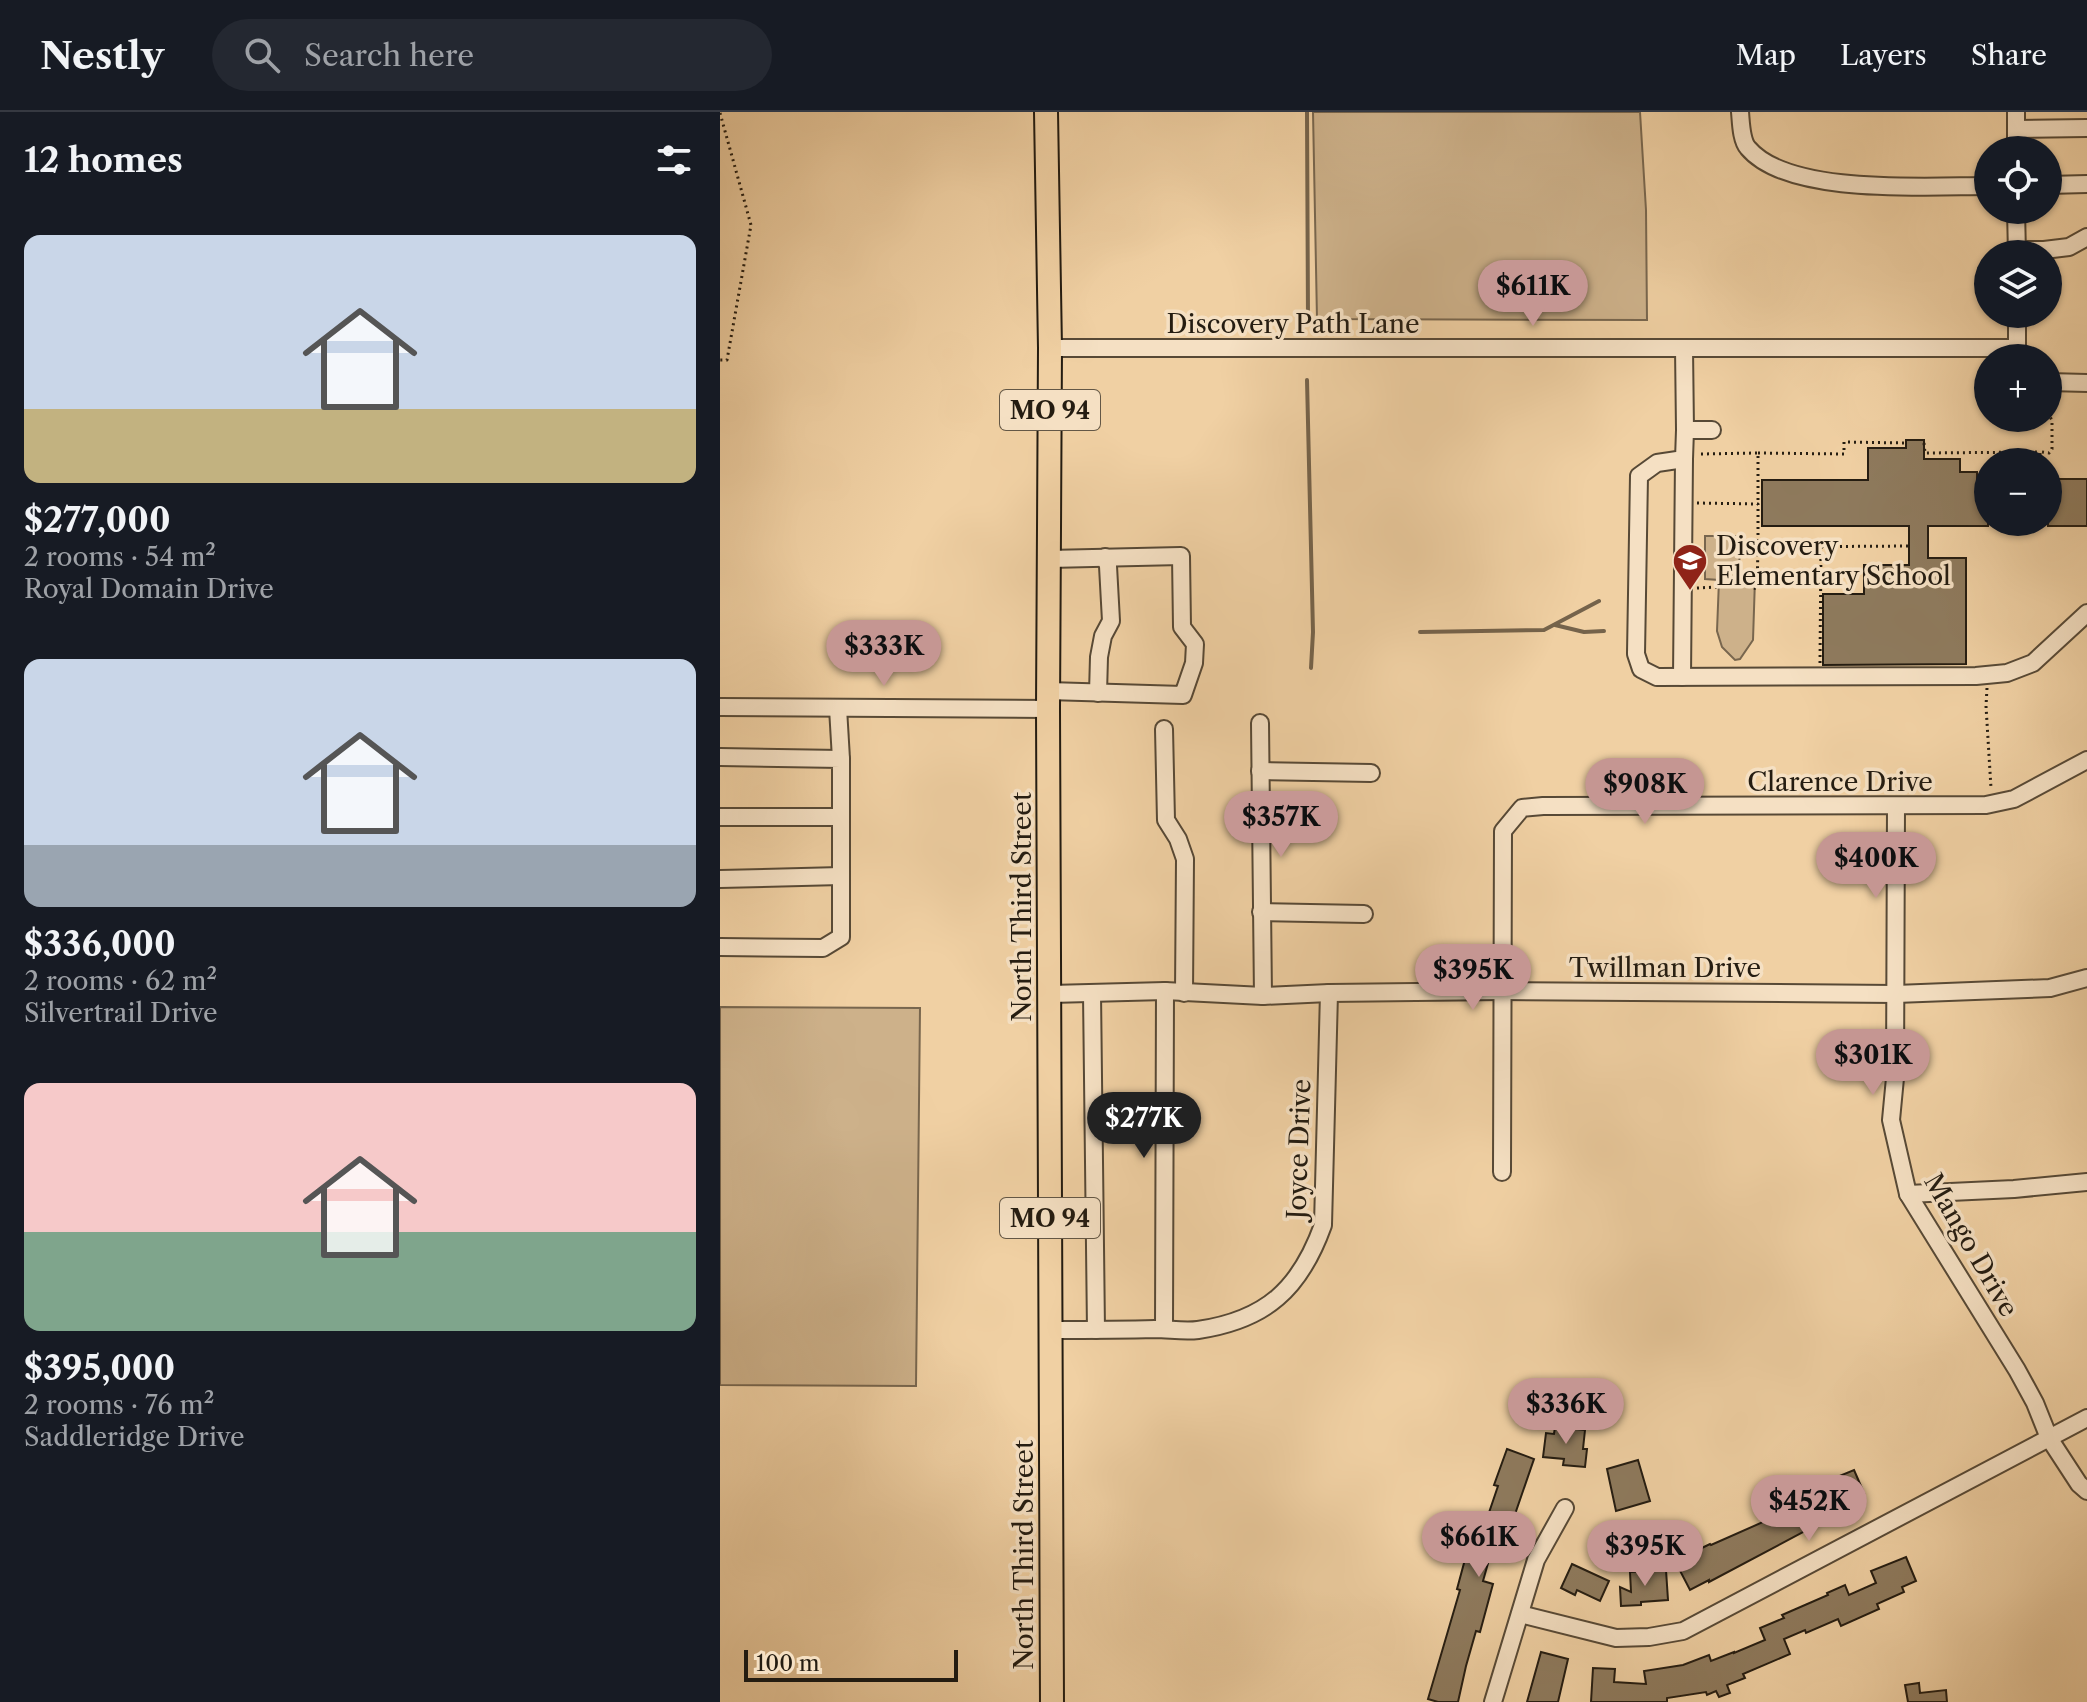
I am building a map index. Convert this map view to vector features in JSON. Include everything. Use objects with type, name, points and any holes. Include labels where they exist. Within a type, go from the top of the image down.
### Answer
[{"type":"main road","name":"North Third Street","points":[[1046,112],[1050,348],[1048,700],[1052,1702]]},
{"type":"street","points":[[1740,112],[1745,144],[1776,169],[1819,181],[1892,186],[1974,186]]},
{"type":"street","points":[[2016,112],[2016,136]]},
{"type":"street","points":[[2016,129],[2087,128]]},
{"type":"street","points":[[2062,185],[2087,184]]},
{"type":"street","points":[[2062,248],[2087,237]]},
{"type":"street","name":"Discovery Path Lane","points":[[1050,348],[1684,348],[1974,352]]},
{"type":"street","points":[[1682,677],[1690,457],[1685,430],[1684,348]]},
{"type":"street","points":[[2062,382],[2087,383]]},
{"type":"street","points":[[1685,430],[1712,430]]},
{"type":"street","points":[[1690,457],[1657,463],[1639,476],[1636,654],[1641,669],[1657,677],[1976,676],[2007,673],[2033,663],[2087,613]]},
{"type":"street","points":[[720,707],[838,708],[1048,700],[1098,693],[1183,695],[1194,663],[1195,644],[1182,627],[1181,556],[1049,559]]},
{"type":"street","points":[[1098,693],[1099,657],[1103,636],[1111,621],[1105,557]]},
{"type":"street","points":[[720,947],[823,948],[841,937],[838,708]]},
{"type":"street","points":[[1260,723],[1263,996]]},
{"type":"street","points":[[1164,729],[1166,820],[1178,839],[1185,859],[1184,993]]},
{"type":"street","points":[[720,757],[841,759]]},
{"type":"street","name":"Clarence Drive","points":[[1502,1172],[1503,831],[1522,808],[1992,804],[2014,799],[2087,760]]},
{"type":"street","points":[[1260,771],[1371,773]]},
{"type":"street","name":"Mango Drive","points":[[1896,806],[1895,1078],[1891,1120],[1908,1194],[2017,1370],[2049,1438],[2079,1484],[2087,1491]]},
{"type":"street","points":[[720,817],[841,817]]},
{"type":"street","points":[[720,879],[841,876]]},
{"type":"street","points":[[1261,912],[1364,914]]},
{"type":"street","name":"Twillman Drive","points":[[1051,994],[1165,991],[1263,996],[1502,991],[1896,994],[2050,988],[2087,978]]},
{"type":"street","points":[[1164,1329],[1165,991]]},
{"type":"street","points":[[1092,993],[1096,1330]]},
{"type":"street","name":"Joyce Drive","points":[[1049,1330],[1195,1330],[1248,1317],[1280,1297],[1293,1283],[1315,1246],[1323,1225],[1329,993]]},
{"type":"street","points":[[1908,1194],[2087,1182]]},
{"type":"street","points":[[1520,1614],[1616,1638],[1649,1637],[1683,1631],[2087,1418]]},
{"type":"street","points":[[1493,1702],[1536,1560],[1565,1508]]},
{"type":"path","points":[[720,113],[751,225],[727,360],[720,360]]},
{"type":"path","points":[[1690,457],[1758,453],[1844,454],[1844,442],[1906,443]]},
{"type":"path","points":[[1924,443],[1925,453],[1974,453]]},
{"type":"path","points":[[1754,588],[1757,589],[1758,453]]},
{"type":"path","points":[[1697,503],[1758,504]]},
{"type":"path","points":[[1820,669],[1821,546]]},
{"type":"path","points":[[1758,547],[1909,546]]},
{"type":"path","points":[[1697,588],[1718,587]]},
{"type":"path","points":[[1987,683],[1992,804]]},
{"type":"shaded area","points":[[1313,112],[1640,112],[1646,210],[1647,320],[1317,319]]},
{"type":"shaded area","points":[[1705,536],[1740,536],[1739,579],[1755,579],[1753,640],[1740,659],[1735,660],[1722,647],[1717,631],[1719,580],[1705,579]]},
{"type":"shaded area","points":[[720,1007],[920,1008],[916,1386],[720,1385]]},
{"type":"building","points":[[1906,440],[1924,440],[1924,459],[1960,459],[1960,472],[1974,472],[1974,526],[1928,526],[1928,558],[1966,558],[1966,664],[1823,665],[1823,594],[1864,594],[1864,565],[1909,565],[1909,526],[1762,526],[1762,480],[1868,480],[1868,448],[1906,448]]},
{"type":"building","points":[[2062,479],[2087,479],[2087,526],[2062,526]]},
{"type":"building","points":[[1555,1427],[1585,1430],[1585,1467],[1563,1465],[1564,1459],[1543,1457],[1546,1433],[1554,1434]]},
{"type":"building","points":[[1507,1449],[1534,1459],[1502,1552],[1492,1549],[1483,1581],[1493,1584],[1480,1632],[1476,1631],[1458,1702],[1438,1702],[1428,1699],[1460,1590],[1457,1589],[1467,1552],[1475,1554]]},
{"type":"building","points":[[1638,1460],[1650,1501],[1616,1511],[1607,1469]]},
{"type":"building","points":[[1854,1470],[1864,1493],[1845,1501],[1849,1510],[1690,1590],[1675,1561],[1772,1518],[1771,1515],[1823,1491],[1820,1484]]},
{"type":"building","points":[[1906,1557],[1916,1581],[1902,1587],[1904,1592],[1877,1604],[1879,1609],[1841,1626],[1838,1619],[1784,1639],[1790,1654],[1743,1674],[1745,1678],[1727,1685],[1730,1693],[1719,1697],[1716,1691],[1707,1695],[1706,1692],[1667,1698],[1667,1702],[1591,1702],[1593,1668],[1615,1669],[1614,1682],[1646,1684],[1644,1671],[1683,1665],[1709,1655],[1711,1661],[1734,1653],[1765,1640],[1760,1628],[1784,1618],[1782,1615],[1845,1585],[1849,1595],[1876,1583],[1871,1571]]},
{"type":"building","points":[[1572,1564],[1609,1581],[1600,1601],[1577,1590],[1575,1595],[1561,1588]]},
{"type":"building","points":[[1666,1570],[1668,1600],[1621,1606],[1620,1587],[1631,1592],[1630,1572]]},
{"type":"building","points":[[1541,1652],[1568,1659],[1558,1702],[1527,1702]]},
{"type":"building","points":[[1919,1683],[1920,1693],[1946,1690],[1947,1702],[1908,1702],[1905,1685]]},
{"type":"waterway","points":[[1307,112],[1308,320]]},
{"type":"waterway","points":[[1307,380],[1313,632],[1311,668]]},
{"type":"waterway","points":[[1420,632],[1544,630],[1599,601]]},
{"type":"waterway","points":[[1555,625],[1584,632],[1604,631]]},
{"type":"place","name":"Discovery Elementary School","points":[[1690,592]]}]
